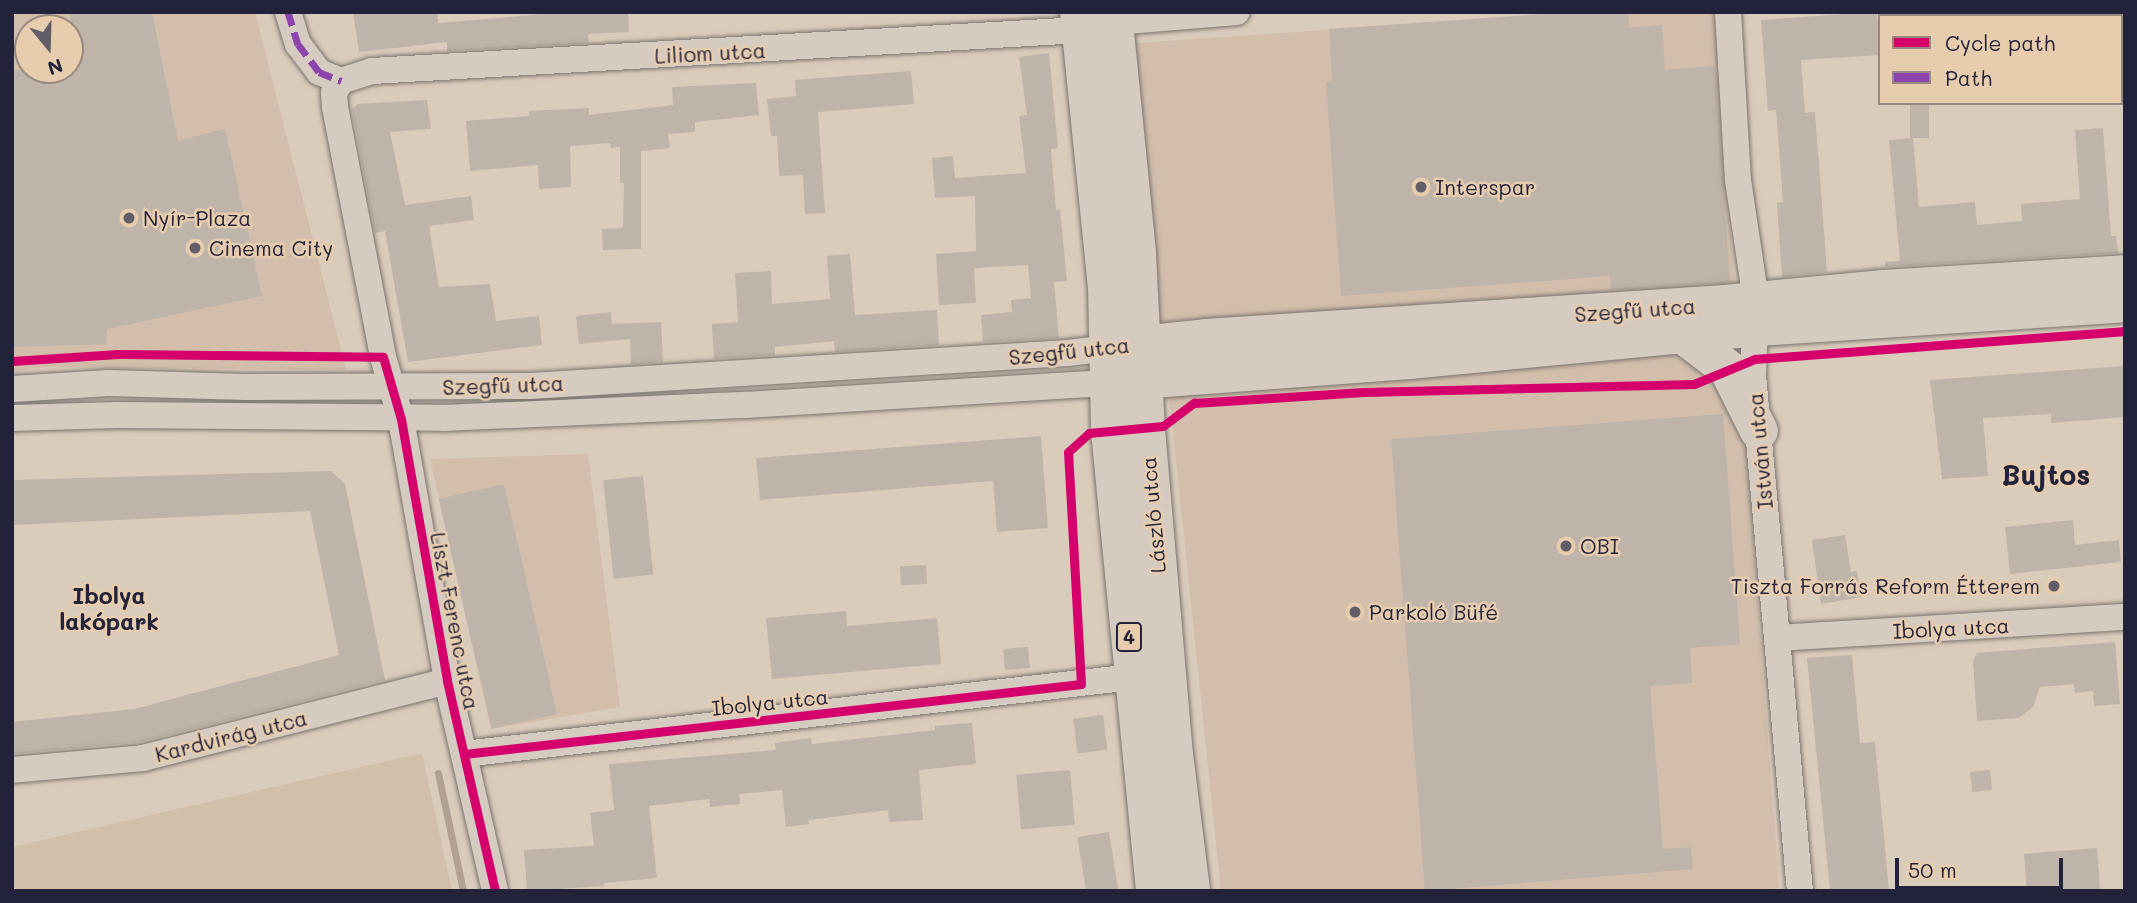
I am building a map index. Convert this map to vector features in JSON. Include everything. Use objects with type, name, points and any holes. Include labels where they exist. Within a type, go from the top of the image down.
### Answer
[{"type":"street","points":[[288,12],[298,44],[312,63],[319,72],[341,81]]},
{"type":"street","name":"Liliom utca","points":[[341,81],[372,71],[1096,18],[1237,12]]},
{"type":"street","name":"István utca","points":[[1728,12],[1738,180],[1756,314],[1753,375],[1800,891]]},
{"type":"street","name":"László utca","points":[[1096,18],[1137,254],[1125,363],[1133,677],[1155,891]]},
{"type":"street","name":"Liszt Ferenc utca","points":[[341,81],[334,93],[335,107],[392,387],[401,419],[447,681],[495,891]]},
{"type":"street","name":"Szegfű utca","points":[[12,389],[109,383],[530,386],[1068,353],[1125,363],[1409,360],[1682,334],[1756,314],[1883,289],[2125,274]]},
{"type":"street","name":"Szegfű utca","points":[[12,418],[117,415],[401,419],[746,405],[1125,363],[1756,314],[2125,303]]},
{"type":"street","points":[[1682,334],[1727,369],[1759,431]]},
{"type":"street","name":"László utca","points":[[1125,363],[1191,891]]},
{"type":"street","name":"Ibolya utca","points":[[1777,638],[2125,617]]},
{"type":"street","name":"Ibolya utca","points":[[464,754],[1133,677]]},
{"type":"street","name":"Kardvirág utca","points":[[12,770],[143,758],[447,681]]},
{"type":"shaded area","points":[[12,12],[255,12],[346,370],[45,367],[12,372]]},
{"type":"shaded area","points":[[1586,12],[1714,12],[1779,888],[1738,891],[1221,891],[1163,336],[1123,44]]},
{"type":"shaded area","points":[[588,454],[620,707],[491,729],[430,459]]},
{"type":"shaded area","points":[[422,753],[452,891],[12,891],[12,847]]},
{"type":"building","name":"Nyír-Plaza","points":[[152,12],[178,141],[225,129],[262,296],[107,329],[106,344],[12,347],[12,70],[14,84],[84,84],[84,14],[70,14]]},
{"type":"building","points":[[353,12],[437,12],[438,23],[569,12],[628,12],[629,32],[588,34],[589,43],[447,51],[447,42],[359,52]]},
{"type":"building","points":[[1574,12],[1628,12],[1629,28],[1662,25],[1665,70],[1715,66],[1730,282],[1611,290],[1610,276],[1341,296],[1326,82],[1332,81],[1329,29]]},
{"type":"building","points":[[1877,12],[1878,55],[1801,60],[1805,113],[1815,112],[1827,272],[1782,277],[1777,203],[1783,202],[1776,110],[1768,111],[1761,20]]},
{"type":"building","points":[[1049,53],[1058,148],[1051,149],[1056,210],[1060,209],[1067,281],[1054,282],[1059,338],[983,342],[981,315],[1012,312],[1011,300],[1031,298],[1028,265],[974,268],[976,303],[939,305],[936,254],[976,251],[975,196],[935,198],[932,158],[953,156],[955,178],[1026,173],[1019,116],[1027,115],[1019,57]]},
{"type":"building","points":[[911,71],[914,104],[818,112],[825,213],[805,214],[803,175],[779,176],[777,136],[771,136],[767,99],[796,96],[795,80]]},
{"type":"building","points":[[756,83],[759,115],[695,122],[695,132],[668,134],[670,148],[641,151],[641,249],[603,250],[602,229],[623,228],[624,183],[620,183],[620,147],[611,148],[610,143],[570,146],[571,187],[539,189],[538,165],[470,171],[466,121],[529,116],[529,111],[589,108],[589,115],[673,105],[672,87]]},
{"type":"building","points":[[427,100],[431,129],[390,132],[405,205],[471,196],[474,220],[429,226],[439,287],[490,284],[496,321],[539,316],[542,345],[408,362],[385,231],[375,233],[352,109],[358,104]]},
{"type":"building","points":[[1910,105],[1929,105],[1929,138],[1910,138]]},
{"type":"building","points":[[2103,128],[2111,236],[2116,236],[2118,253],[1885,267],[1885,262],[1900,261],[1889,140],[1913,138],[1919,207],[1975,202],[1977,225],[2022,221],[2021,204],[2080,199],[2075,130]]},
{"type":"building","points":[[850,254],[855,315],[937,310],[939,345],[835,352],[834,341],[775,347],[775,355],[714,359],[712,324],[738,322],[735,273],[771,271],[772,304],[830,299],[827,256]]},
{"type":"building","points":[[611,312],[612,324],[661,322],[663,362],[631,364],[630,339],[579,344],[576,316]]},
{"type":"building","points":[[2125,366],[2125,417],[2051,423],[2051,414],[1983,418],[1988,476],[1942,479],[1930,380]]},
{"type":"building","name":"OBI","points":[[1723,414],[1740,644],[1690,648],[1692,683],[1650,686],[1663,849],[1691,847],[1693,869],[1425,891],[1391,439]]},
{"type":"building","points":[[1041,436],[1048,528],[997,532],[993,481],[760,500],[756,458]]},
{"type":"building","points":[[331,471],[345,484],[385,680],[140,742],[12,754],[12,722],[134,709],[339,655],[310,511],[12,525],[12,480]]},
{"type":"building","points":[[643,476],[653,574],[614,579],[603,480]]},
{"type":"building","points":[[504,484],[557,714],[492,729],[439,499]]},
{"type":"building","points":[[2073,520],[2075,545],[2119,540],[2121,562],[2010,574],[2005,527]]},
{"type":"building","points":[[1845,535],[1851,572],[1857,571],[1861,597],[1821,604],[1812,540]]},
{"type":"building","points":[[926,565],[927,584],[901,585],[900,566]]},
{"type":"building","points":[[846,611],[847,626],[937,618],[941,664],[772,679],[766,618]]},
{"type":"building","points":[[2115,642],[2120,704],[2094,706],[2093,691],[2075,693],[2074,684],[2040,687],[2033,707],[2019,718],[1977,721],[1973,661],[1977,653]]},
{"type":"building","points":[[1028,647],[1030,668],[1005,670],[1003,649]]},
{"type":"building","points":[[1852,655],[1860,743],[1875,742],[1889,891],[1830,891],[1807,658]]},
{"type":"building","points":[[1103,715],[1107,750],[1077,753],[1073,719]]},
{"type":"building","points":[[972,723],[976,764],[919,770],[923,820],[889,822],[888,810],[808,820],[809,824],[786,827],[782,790],[739,794],[740,804],[710,807],[709,799],[649,806],[657,878],[604,883],[604,886],[527,891],[524,850],[594,846],[590,813],[614,810],[609,764],[776,750],[775,743],[811,738],[812,744],[935,730],[935,726]]},
{"type":"building","points":[[1070,770],[1075,825],[1021,829],[1016,775]]},
{"type":"building","points":[[1990,770],[1992,790],[1972,792],[1970,772]]},
{"type":"building","points":[[1109,832],[1118,891],[1086,891],[1077,837]]},
{"type":"building","points":[[2097,848],[2100,891],[2027,891],[2024,854]]},
{"type":"waterway","points":[[438,773],[463,891]]},
{"type":"marked path","points":[[288,12],[298,44],[319,72],[341,81]]},
{"type":"cycle path","points":[[464,754],[1081,684],[1068,452],[1089,433],[1163,426],[1194,403],[1364,392],[1694,384],[1755,359],[2125,331]]},
{"type":"cycle path","points":[[12,361],[118,354],[383,357],[401,419],[447,681],[495,891]]},
{"type":"place","name":"Interspar","points":[[1421,187]]},
{"type":"place","name":"Nyír-Plaza","points":[[129,218]]},
{"type":"place","name":"Cinema City","points":[[195,248]]},
{"type":"place","name":"OBI","points":[[1566,546]]},
{"type":"place","name":"Tiszta Forrás Reform Étterem","points":[[2054,586]]},
{"type":"place","name":"Parkoló Büfé","points":[[1355,612]]},
{"type":"district","name":"Bujtos","points":[[2046,474]]},
{"type":"district","name":"Ibolya lakópark","points":[[109,608]]}]
